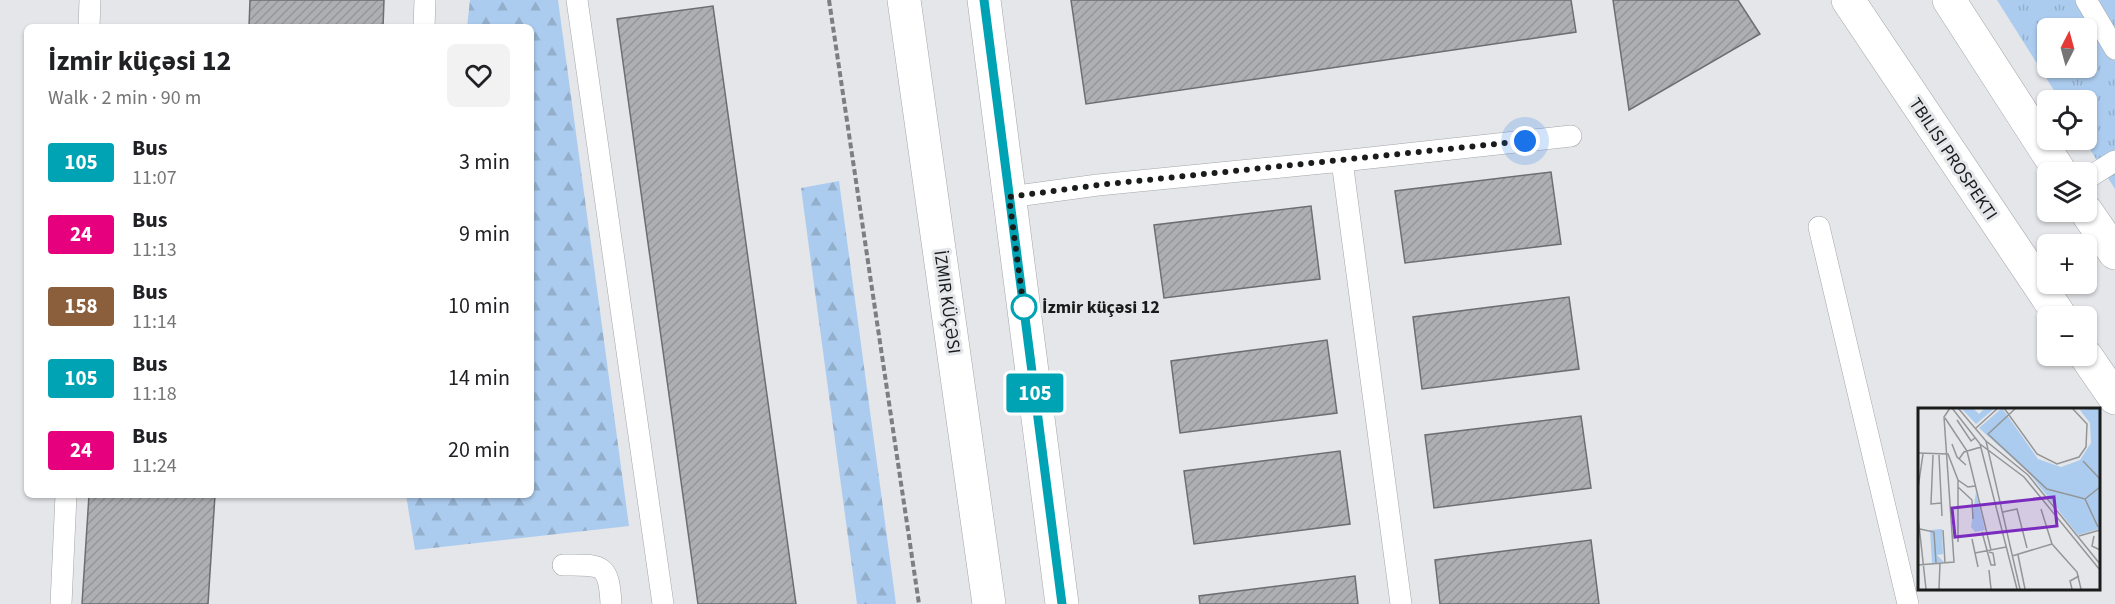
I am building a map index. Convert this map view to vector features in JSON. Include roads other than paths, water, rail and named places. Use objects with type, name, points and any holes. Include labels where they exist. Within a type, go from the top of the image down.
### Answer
[{"type":"main road","name":"İZMIR KÜÇƏSI","points":[[904,0],[989,604]]},
{"type":"main road","points":[[984,0],[1062,604]]},
{"type":"main road","name":"TBILISI PROSPEKTI","points":[[1848,0],[2053,306]]},
{"type":"main road","points":[[1949,0],[2054,162]]},
{"type":"main road","points":[[2094,222],[2115,253]]},
{"type":"main road","points":[[2093,366],[2115,398]]},
{"type":"lane","points":[[89,24],[90,0]]},
{"type":"lane","points":[[424,24],[425,0]]},
{"type":"lane","points":[[577,0],[663,604]]},
{"type":"lane","points":[[2086,0],[2115,49]]},
{"type":"lane","points":[[1009,197],[1098,185],[1571,136]]},
{"type":"lane","points":[[1342,161],[1401,604]]},
{"type":"lane","points":[[2097,172],[2115,161]]},
{"type":"lane","points":[[1819,227],[1908,604]]},
{"type":"lane","points":[[61,604],[66,498]]},
{"type":"lane","points":[[563,565],[599,567],[606,573],[610,585],[611,604]]},
{"type":"place","name":"İzmir küçəsi 12","points":[[1024,307]]}]
